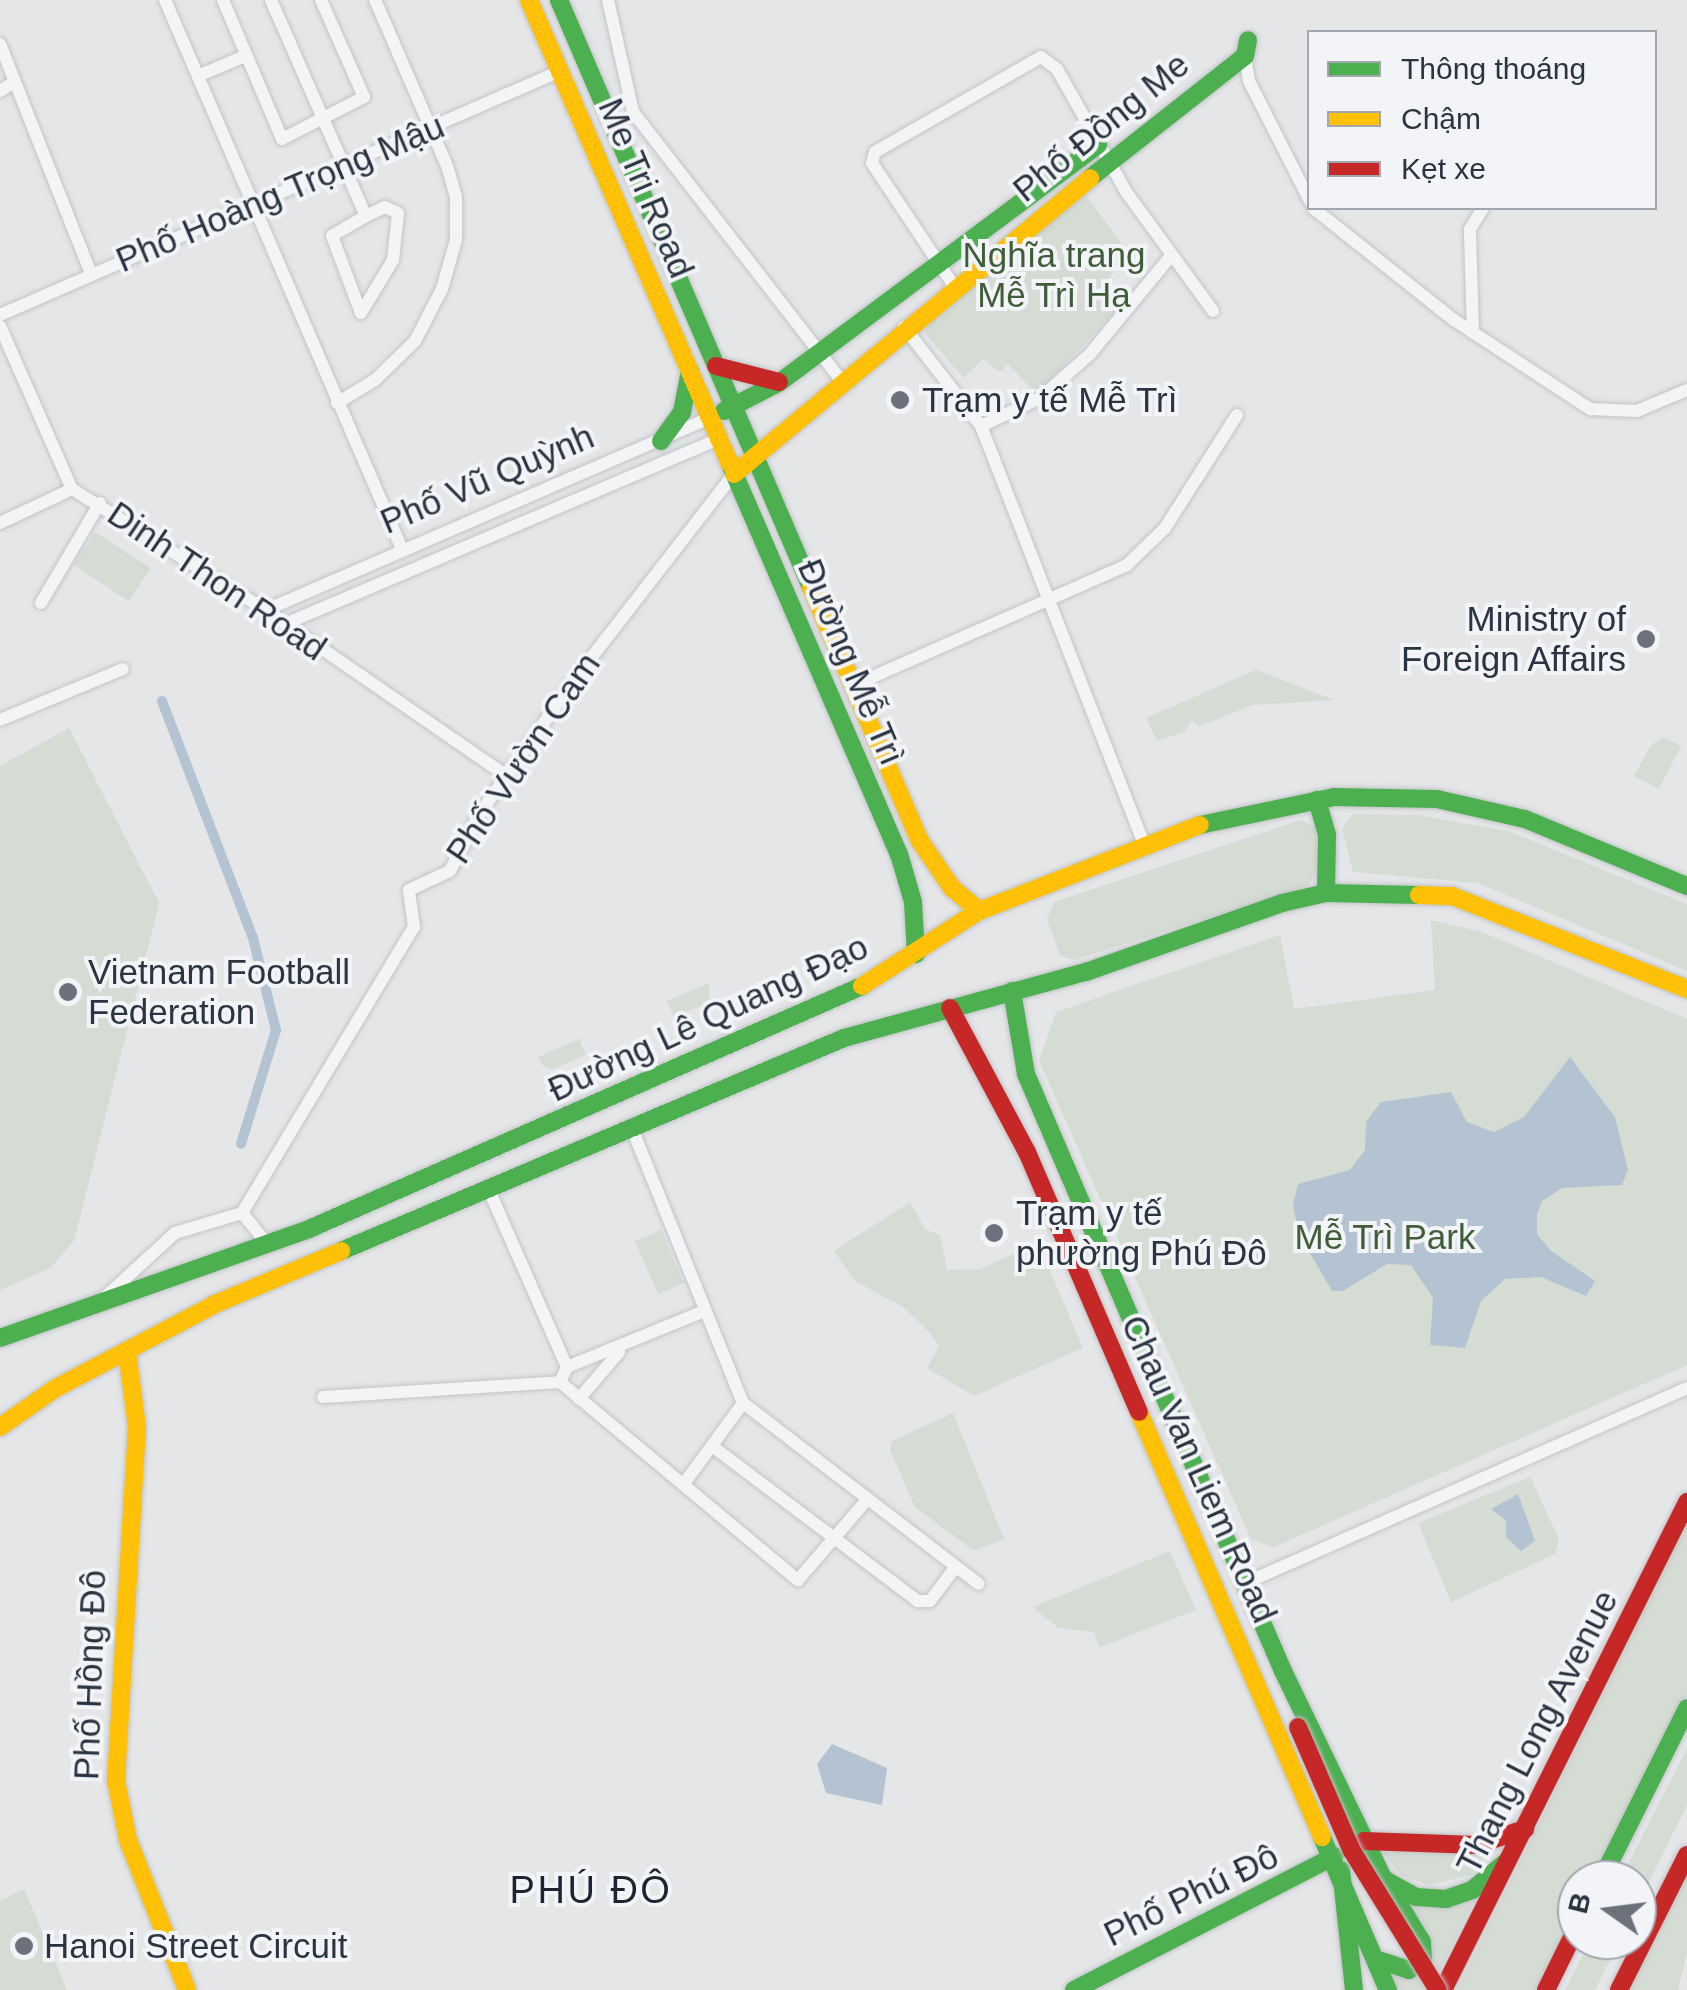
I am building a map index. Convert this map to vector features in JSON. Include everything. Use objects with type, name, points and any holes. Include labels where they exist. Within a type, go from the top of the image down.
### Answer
[{"type":"main road","name":"Me Tri Road","points":[[529,0],[710,418]]},
{"type":"main road","name":"Me Tri Road","points":[[559,0],[733,406]]},
{"type":"main road","name":"Phố Đồng Me","points":[[734,474],[904,327],[1246,48]]},
{"type":"main road","name":"Phố Đồng Me","points":[[733,406],[780,382],[1098,144]]},
{"type":"main road","points":[[716,366],[780,382]]},
{"type":"main road","points":[[662,440],[682,412],[690,371]]},
{"type":"main road","name":"Phố Vũ Quỳnh","points":[[710,418],[733,406]]},
{"type":"main road","name":"Đường Mễ Trì","points":[[733,406],[921,844],[952,888],[979,911]]},
{"type":"main road","name":"Đường Mễ Trì","points":[[710,418],[899,854],[914,902],[916,954]]},
{"type":"main road","points":[[719,439],[743,424]]},
{"type":"main road","name":"Đường Lê Quang Đạo","points":[[0,1338],[268,1245],[878,979],[979,911],[1143,842],[1274,804],[1387,795],[1473,806],[1525,820],[1687,886]]},
{"type":"main road","points":[[1316,800],[1327,835],[1326,893]]},
{"type":"main road","points":[[899,854],[921,844]]},
{"type":"main road","name":"Đường Lê Quang Đạo","points":[[0,1427],[214,1304],[844,1038],[1012,991],[1326,893],[1452,896],[1687,989]]},
{"type":"main road","name":"Chau Van Liem Road","points":[[1012,991],[1026,1074],[1244,1583],[1364,1840],[1424,1952],[1408,1970],[1380,1960]]},
{"type":"main road","name":"Chau Van Liem Road","points":[[950,1008],[998,1088],[1380,1960],[1388,1990]]},
{"type":"main road","points":[[718,1052],[711,1075],[731,1087]]},
{"type":"main road","points":[[998,1088],[1026,1074]]},
{"type":"main road","points":[[656,1078],[673,1094],[666,1112]]},
{"type":"main road","name":"Phố Hồng Đô","points":[[127,1351],[137,1426],[116,1782],[128,1840],[188,1990]]},
{"type":"main road","points":[[1125,1382],[1153,1370]]},
{"type":"main road","name":"Thang Long Avenue","points":[[1441,1990],[1511,1858],[1687,1502]]},
{"type":"main road","points":[[1283,1672],[1298,1727],[1352,1850],[1441,1990]]},
{"type":"main road","points":[[1611,1860],[1687,1708]]},
{"type":"main road","points":[[1364,1840],[1476,1846],[1525,1830]]},
{"type":"main road","points":[[1619,1990],[1687,1855]]},
{"type":"main road","points":[[1382,1876],[1416,1897],[1446,1899],[1472,1890],[1511,1858]]},
{"type":"main road","points":[[1338,1863],[1341,1920],[1354,1990]]},
{"type":"main road","name":"Phố Phú Đô","points":[[1074,1990],[1338,1863]]},
{"type":"main road","points":[[1546,1990],[1561,1960]]},
{"type":"street","points":[[166,0],[402,549]]},
{"type":"street","points":[[223,0],[282,139],[323,122],[364,97],[320,0]]},
{"type":"street","points":[[271,0],[366,216]]},
{"type":"street","points":[[337,403],[402,357],[426,326],[448,274],[456,197],[375,0]]},
{"type":"street","points":[[608,0],[633,112],[841,380]]},
{"type":"street","points":[[0,44],[91,274]]},
{"type":"street","points":[[1246,48],[1249,81],[1307,196]]},
{"type":"street","points":[[198,76],[244,56]]},
{"type":"street","points":[[954,286],[872,163],[875,152],[1024,62],[1041,58],[1054,64],[1108,162],[1170,258],[1213,311]]},
{"type":"street","name":"Phố Hoàng Trọng Mậu","points":[[0,315],[560,71]]},
{"type":"street","points":[[0,91],[14,82]]},
{"type":"street","points":[[385,207],[398,213],[393,260],[361,313],[332,236],[366,216],[385,207]]},
{"type":"street","points":[[1319,210],[1473,333],[1590,409],[1637,411],[1687,390]]},
{"type":"street","points":[[1473,333],[1470,228],[1482,210]]},
{"type":"street","points":[[980,426],[1040,398],[1090,354],[1170,258]]},
{"type":"street","name":"Dinh Thon Road","points":[[0,326],[72,489],[266,610],[507,776]]},
{"type":"street","points":[[904,327],[980,426],[1143,842]]},
{"type":"street","points":[[854,685],[1127,566],[1165,528],[1237,414]]},
{"type":"street","name":"Phố Vũ Quỳnh","points":[[266,610],[710,418]]},
{"type":"street","name":"Phố Vũ Quỳnh","points":[[284,624],[719,439]]},
{"type":"street","name":"Phố Vườn Cam","points":[[242,1213],[414,926],[409,890],[450,871],[507,776],[734,474]]},
{"type":"street","points":[[0,522],[72,489]]},
{"type":"street","points":[[42,604],[100,503]]},
{"type":"street","points":[[0,720],[123,669]]},
{"type":"street","points":[[631,1126],[702,1312],[744,1403],[954,1569],[979,1584]]},
{"type":"street","points":[[488,1188],[566,1367],[560,1382]]},
{"type":"street","points":[[97,1304],[175,1233],[242,1213],[268,1245]]},
{"type":"street","points":[[566,1367],[621,1349],[702,1312]]},
{"type":"street","points":[[579,1400],[621,1349]]},
{"type":"street","points":[[323,1396],[560,1382],[798,1580],[866,1501]]},
{"type":"street","points":[[1244,1583],[1680,1396],[1687,1388]]},
{"type":"street","points":[[683,1485],[744,1403]]},
{"type":"street","points":[[712,1446],[918,1601],[930,1601],[954,1569]]},
{"type":"green space","name":"Nghĩa trang Mễ Trì Hạ","points":[[1083,191],[1129,254],[1097,292],[1115,312],[1037,394],[1008,364],[1000,372],[983,359],[963,378],[925,333],[932,318]]},
{"type":"green space","points":[[95,532],[151,568],[129,601],[74,565]]},
{"type":"green space","points":[[1256,670],[1335,700],[1253,705],[1199,726],[1192,720],[1184,732],[1157,741],[1146,718]]},
{"type":"green space","name":"Vietnam Football Federation","points":[[69,728],[159,903],[74,1241],[50,1268],[0,1290],[0,766]]},
{"type":"green space","points":[[1663,737],[1681,746],[1659,789],[1634,776],[1651,745]]},
{"type":"green space","points":[[1353,814],[1419,815],[1511,832],[1687,904],[1687,971],[1478,883],[1353,872],[1342,829]]},
{"type":"green space","points":[[1301,820],[1316,828],[1321,867],[1308,886],[1074,960],[1060,956],[1047,919],[1054,902]]},
{"type":"green space","name":"Mễ Trì Park","points":[[1431,920],[1482,932],[1687,1019],[1687,1365],[1274,1547],[1251,1539],[1039,1061],[1056,1012],[1280,935],[1294,1009],[1435,990]]},
{"type":"green space","points":[[709,983],[710,1002],[674,1017],[667,1001]]},
{"type":"green space","points":[[579,1039],[586,1055],[551,1070],[542,1065],[538,1057]]},
{"type":"green space","points":[[910,1202],[925,1229],[940,1235],[947,1270],[980,1269],[1038,1243],[1083,1348],[974,1396],[927,1368],[939,1346],[929,1332],[903,1307],[855,1281],[834,1251]]},
{"type":"green space","points":[[661,1230],[684,1283],[658,1294],[635,1241]]},
{"type":"green space","points":[[953,1413],[1004,1539],[974,1551],[915,1507],[890,1450],[892,1441]]},
{"type":"green space","points":[[1530,1477],[1559,1539],[1555,1554],[1451,1602],[1418,1523]]},
{"type":"green space","points":[[1687,1524],[1687,1695],[1602,1860],[1557,1860],[1557,1949],[1536,1990],[1457,1990]]},
{"type":"green space","points":[[1170,1551],[1196,1610],[1100,1647],[1094,1632],[1058,1628],[1033,1607]]},
{"type":"green space","points":[[1687,1748],[1687,1805],[1657,1866],[1657,1860],[1630,1860]]},
{"type":"green space","points":[[1491,1851],[1471,1875],[1429,1885],[1402,1876],[1381,1852]]},
{"type":"green space","points":[[1687,1868],[1687,1951],[1678,1990],[1625,1990],[1640,1960],[1657,1960],[1657,1927]]},
{"type":"green space","name":"Hanoi Street Circuit","points":[[24,1889],[67,1990],[0,1990],[0,1901]]},
{"type":"green space","points":[[1475,1898],[1430,1990],[1395,1990],[1390,1973],[1423,1974],[1403,1901],[1432,1909]]},
{"type":"green space","points":[[1580,1960],[1610,1960],[1595,1990],[1565,1990]]},
{"type":"water","points":[[1570,1057],[1615,1117],[1628,1170],[1622,1185],[1562,1188],[1542,1201],[1537,1215],[1537,1234],[1550,1250],[1595,1281],[1586,1296],[1541,1277],[1505,1279],[1481,1301],[1465,1348],[1430,1345],[1433,1298],[1411,1265],[1387,1264],[1343,1291],[1332,1291],[1299,1234],[1293,1205],[1298,1184],[1350,1170],[1365,1150],[1366,1122],[1381,1102],[1451,1092],[1467,1122],[1494,1132],[1524,1117]]},
{"type":"water","points":[[1518,1494],[1535,1541],[1521,1551],[1506,1537],[1506,1520],[1491,1509]]},
{"type":"water","points":[[832,1744],[887,1768],[882,1805],[826,1793],[817,1764]]},
{"type":"waterway","points":[[162,701],[253,938],[276,1030],[241,1144]]},
{"type":"traffic: fast","points":[[559,0],[811,587]]},
{"type":"traffic: fast","points":[[1090,178],[1245,56],[1248,40]]},
{"type":"traffic: fast","points":[[724,411],[780,382],[1098,145]]},
{"type":"traffic: fast","points":[[661,441],[682,412],[690,371]]},
{"type":"traffic: fast","points":[[730,464],[899,854],[913,902],[916,954]]},
{"type":"traffic: fast","points":[[1200,825],[1334,797],[1437,799],[1525,819],[1687,886]]},
{"type":"traffic: fast","points":[[1317,800],[1327,835],[1326,893]]},
{"type":"traffic: fast","points":[[341,1251],[844,1038],[1086,972],[1282,903],[1326,893],[1419,895]]},
{"type":"traffic: fast","points":[[0,1338],[309,1229],[862,986]]},
{"type":"traffic: fast","points":[[1012,991],[1026,1074],[1148,1359],[1283,1671],[1382,1876],[1422,1942],[1423,1959],[1409,1970],[1381,1961]]},
{"type":"traffic: fast","points":[[1611,1860],[1687,1708]]},
{"type":"traffic: fast","points":[[1322,1837],[1388,1990]]},
{"type":"traffic: fast","points":[[1074,1990],[1335,1856]]},
{"type":"traffic: fast","points":[[1389,1882],[1416,1897],[1446,1899],[1472,1890],[1507,1861]]},
{"type":"traffic: fast","points":[[1341,1870],[1354,1990]]},
{"type":"traffic: slow","points":[[529,0],[730,464]]},
{"type":"traffic: slow","points":[[734,474],[1090,178]]},
{"type":"traffic: slow","points":[[811,587],[920,841],[952,888],[979,911]]},
{"type":"traffic: slow","points":[[862,986],[979,911],[1200,825]]},
{"type":"traffic: slow","points":[[1419,895],[1452,896],[1687,989]]},
{"type":"traffic: slow","points":[[0,1427],[56,1388],[215,1304],[341,1251]]},
{"type":"traffic: slow","points":[[127,1351],[137,1427],[116,1781],[128,1840],[187,1990]]},
{"type":"traffic: slow","points":[[1139,1412],[1322,1837]]},
{"type":"traffic: jam","points":[[716,366],[779,382]]},
{"type":"traffic: jam","points":[[950,1008],[1027,1152],[1139,1412]]},
{"type":"traffic: jam","points":[[1443,1990],[1687,1502]]},
{"type":"traffic: jam","points":[[1298,1727],[1352,1851],[1438,1990]]},
{"type":"traffic: jam","points":[[1364,1841],[1476,1845],[1525,1829]]},
{"type":"traffic: jam","points":[[1619,1990],[1687,1855]]},
{"type":"traffic: jam","points":[[1546,1990],[1561,1960]]},
{"type":"place","name":"Trạm y tế Mễ Trì","points":[[900,400]]},
{"type":"place","name":"Ministry of Foreign Affairs","points":[[1646,639]]},
{"type":"place","name":"Vietnam Football Federation","points":[[68,992]]},
{"type":"place","name":"Trạm y tế phường Phú Đô","points":[[994,1233]]},
{"type":"place","name":"Hanoi Street Circuit","points":[[24,1946]]},
{"type":"district","name":"PHÚ ĐÔ","points":[[591,1891]]}]
